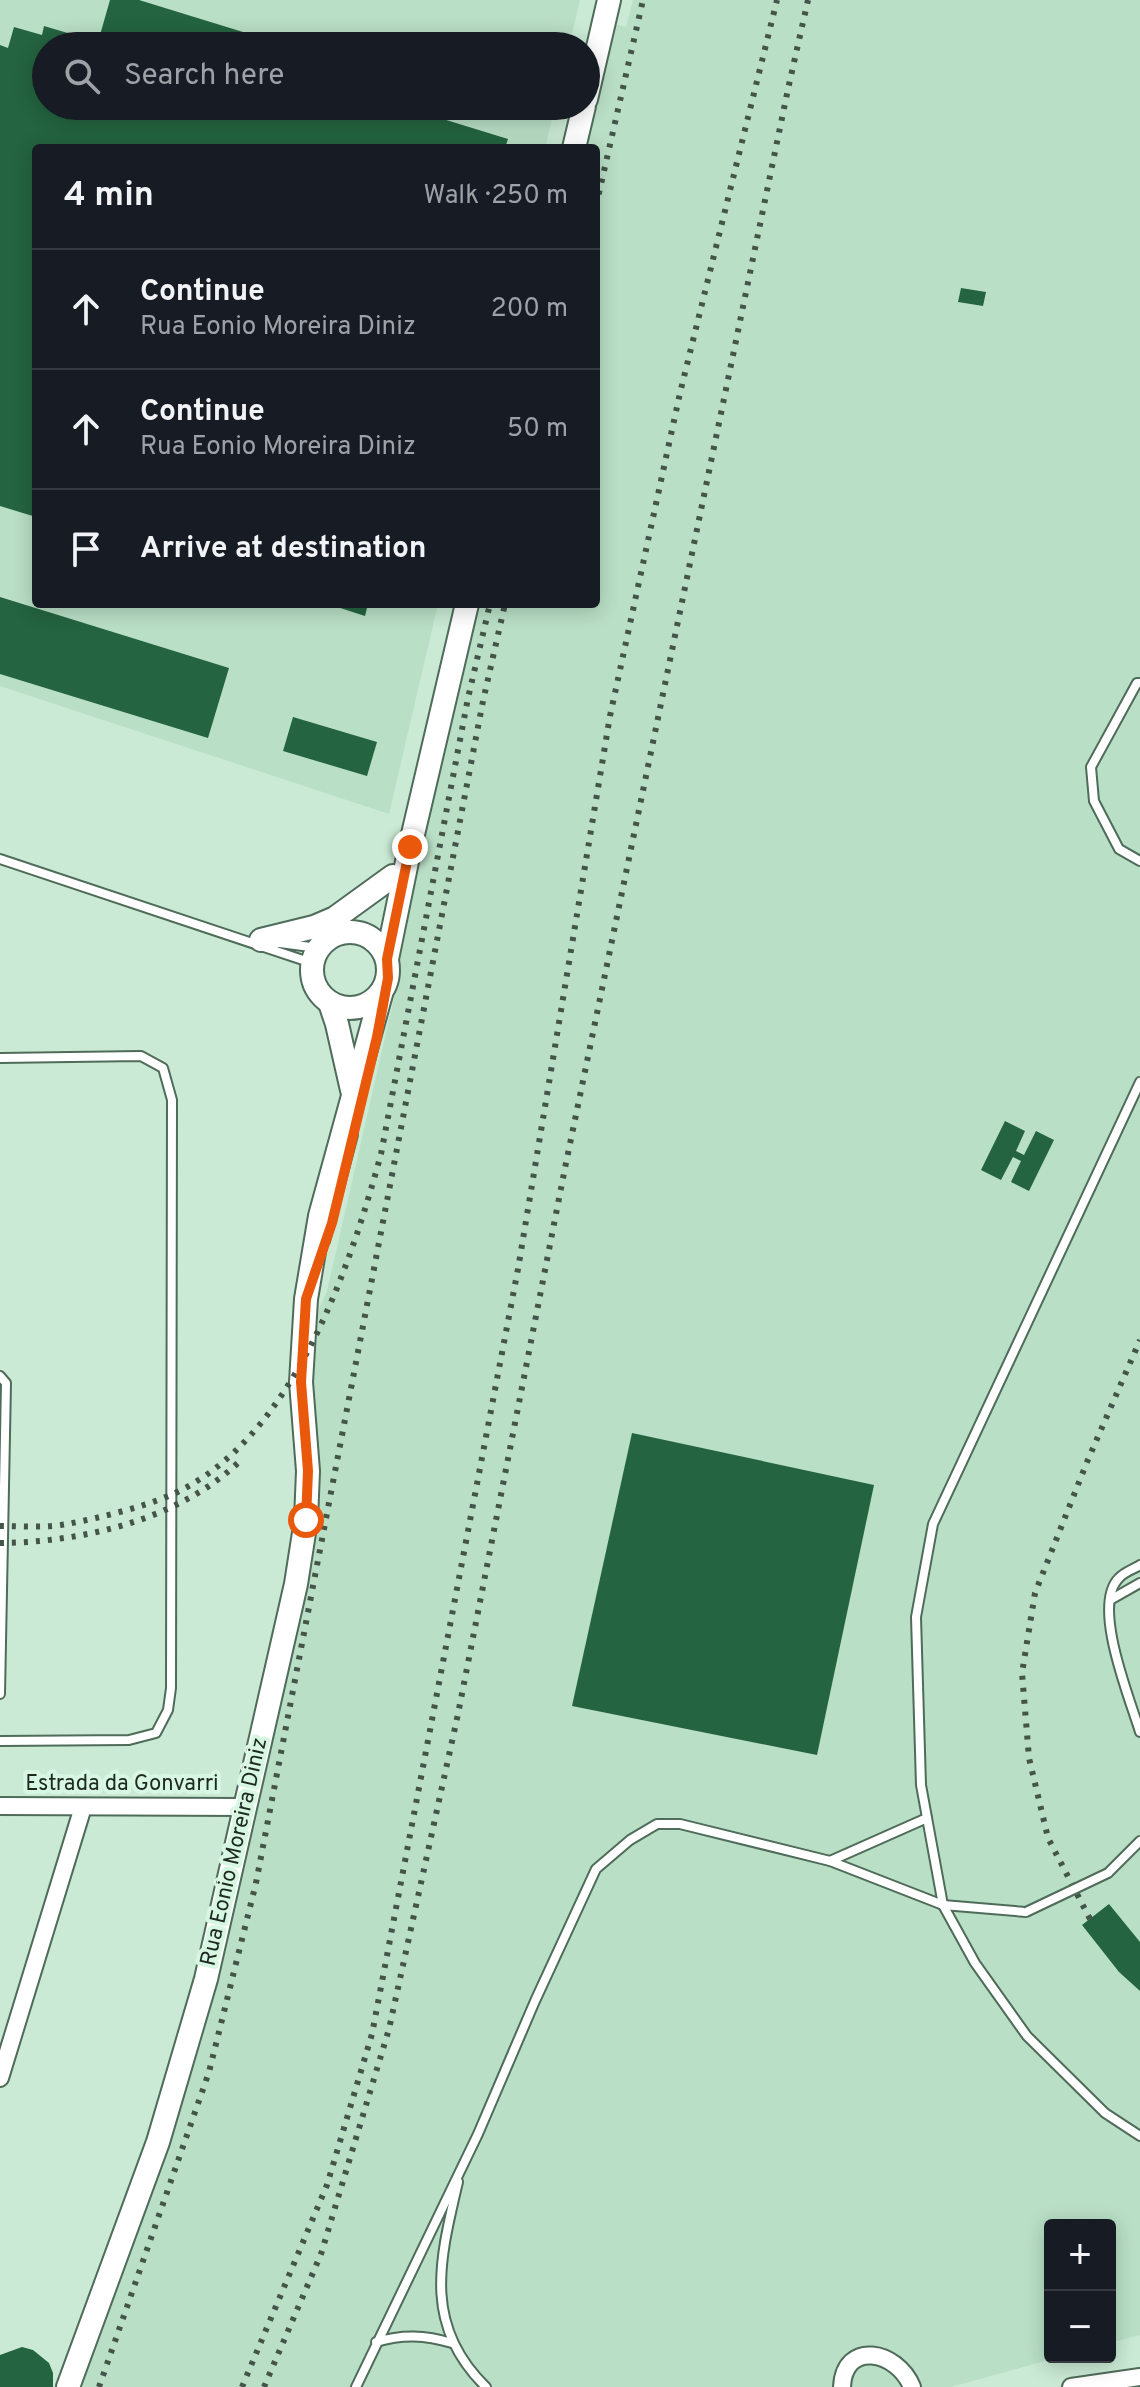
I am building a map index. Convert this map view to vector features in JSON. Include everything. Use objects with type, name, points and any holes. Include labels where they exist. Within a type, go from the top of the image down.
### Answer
[{"type":"main road","points":[[600,39],[609,0]]},
{"type":"main road","points":[[575,144],[581,120]]},
{"type":"main road","name":"Rua Eonio Moreira Diniz","points":[[68,2387],[158,2142],[206,1979],[296,1584],[306,1520],[308,1471],[301,1382],[306,1299],[320,1216],[385,977],[410,847],[466,608]]},
{"type":"main road","name":"Rua Eonio Moreira Diniz","points":[[344,931],[358,924],[381,904],[410,847]]},
{"type":"main road","points":[[261,940],[314,927],[335,918],[393,876]]},
{"type":"main road","points":[[344,931],[362,933],[378,943],[385,977],[366,1006],[348,1009],[330,1003],[319,993],[312,979],[315,956],[329,937],[344,931]]},
{"type":"main road","name":"Rua Eonio Moreira Diniz","points":[[330,1003],[352,1091]]},
{"type":"street","name":"Estrada da Gonvarri","points":[[0,1806],[245,1807]]},
{"type":"street","points":[[0,2078],[83,1807]]},
{"type":"street","points":[[842,2387],[847,2368],[861,2357],[880,2355],[893,2361],[912,2387]]},
{"type":"street","points":[[1071,2387],[1140,2377]]},
{"type":"lane","points":[[1140,683],[1137,683],[1091,767],[1094,801],[1119,849],[1140,861]]},
{"type":"lane","points":[[0,859],[224,934],[315,956]]},
{"type":"lane","points":[[224,934],[261,940],[315,956]]},
{"type":"lane","name":"Rua Eonio Moreira Diniz","points":[[306,1299],[332,1223],[377,1037],[385,977]]},
{"type":"lane","points":[[0,1058],[141,1056],[163,1068],[172,1100],[171,1657],[168,1710],[156,1733],[129,1740],[0,1741]]},
{"type":"lane","points":[[1140,1082],[933,1524],[916,1617],[921,1785],[943,1905],[975,1963],[1027,2036],[1105,2113],[1140,2136]]},
{"type":"lane","points":[[0,1376],[6,1383],[0,1694]]},
{"type":"lane","points":[[1140,1565],[1117,1579],[1109,1600],[1112,1643],[1140,1732]]},
{"type":"lane","points":[[1109,1600],[1140,1583]]},
{"type":"lane","points":[[830,1861],[927,1818]]},
{"type":"lane","points":[[356,2387],[462,2166],[596,1869],[630,1840],[657,1824],[680,1824],[830,1861],[943,1905],[1026,1912],[1108,1873],[1140,1841]]},
{"type":"lane","points":[[462,2166],[444,2244],[440,2279],[441,2311],[452,2343],[486,2387]]},
{"type":"lane","points":[[376,2342],[394,2336],[414,2335],[452,2343]]},
{"type":"shaded area","points":[[0,0],[580,0],[572,32],[32,32],[32,120],[552,120],[546,144],[32,144],[32,608],[437,608],[389,814],[0,686]]},
{"type":"shaded area","points":[[633,0],[1140,0],[1140,2335],[1116,2341],[1116,2219],[1044,2219],[1044,2361],[951,2387],[80,2387],[166,2146],[314,1534],[319,1494],[310,1389],[309,1332],[327,1291],[399,976],[399,953],[412,888],[478,608],[600,608],[600,144],[586,144],[592,120],[600,120],[600,84],[614,24],[626,27]]},
{"type":"building","points":[[110,0],[139,0],[243,32],[101,32]]},
{"type":"building","points":[[44,26],[64,32],[43,32]]},
{"type":"building","points":[[14,27],[32,32],[32,120],[446,120],[508,139],[506,144],[32,144],[32,516],[0,506],[0,45],[8,48]]},
{"type":"building","points":[[961,288],[986,292],[983,306],[958,302]]},
{"type":"building","points":[[0,597],[229,668],[208,738],[0,674]]},
{"type":"building","points":[[340,608],[367,608],[365,616]]},
{"type":"building","points":[[293,717],[377,742],[367,776],[283,751]]},
{"type":"building","points":[[1005,1121],[1025,1131],[1016,1151],[1024,1155],[1036,1131],[1054,1140],[1029,1191],[1011,1182],[1021,1161],[1013,1157],[1001,1180],[981,1170]]},
{"type":"building","points":[[632,1433],[874,1485],[817,1755],[572,1706]]},
{"type":"building","points":[[1109,1904],[1140,1942],[1140,1991],[1119,1972],[1082,1925]]},
{"type":"building","points":[[22,2347],[33,2350],[49,2363],[53,2387],[0,2387],[0,2355]]},
{"type":"railway","points":[[600,188],[643,0]]},
{"type":"railway","points":[[242,2387],[327,2185],[372,2034],[518,1269],[610,716],[680,393],[777,0]]},
{"type":"railway","points":[[264,2387],[321,2254],[389,2029],[458,1714],[565,1168],[808,0]]},
{"type":"railway","points":[[0,1526],[67,1524],[121,1512],[173,1494],[215,1469],[251,1435],[283,1394],[310,1348],[352,1249],[381,1154],[468,698],[489,608]]},
{"type":"railway","points":[[99,2387],[209,2072],[256,1883],[483,701],[504,608]]},
{"type":"railway","points":[[1090,1919],[1048,1838],[1029,1758],[1022,1673],[1035,1593],[1140,1340]]},
{"type":"railway","points":[[0,1543],[65,1538],[130,1523],[191,1497],[219,1479],[243,1458]]},
{"type":"route","points":[[306,1520],[308,1471],[301,1382],[306,1299],[332,1223],[377,1037],[388,978],[387,959],[410,847]]}]
